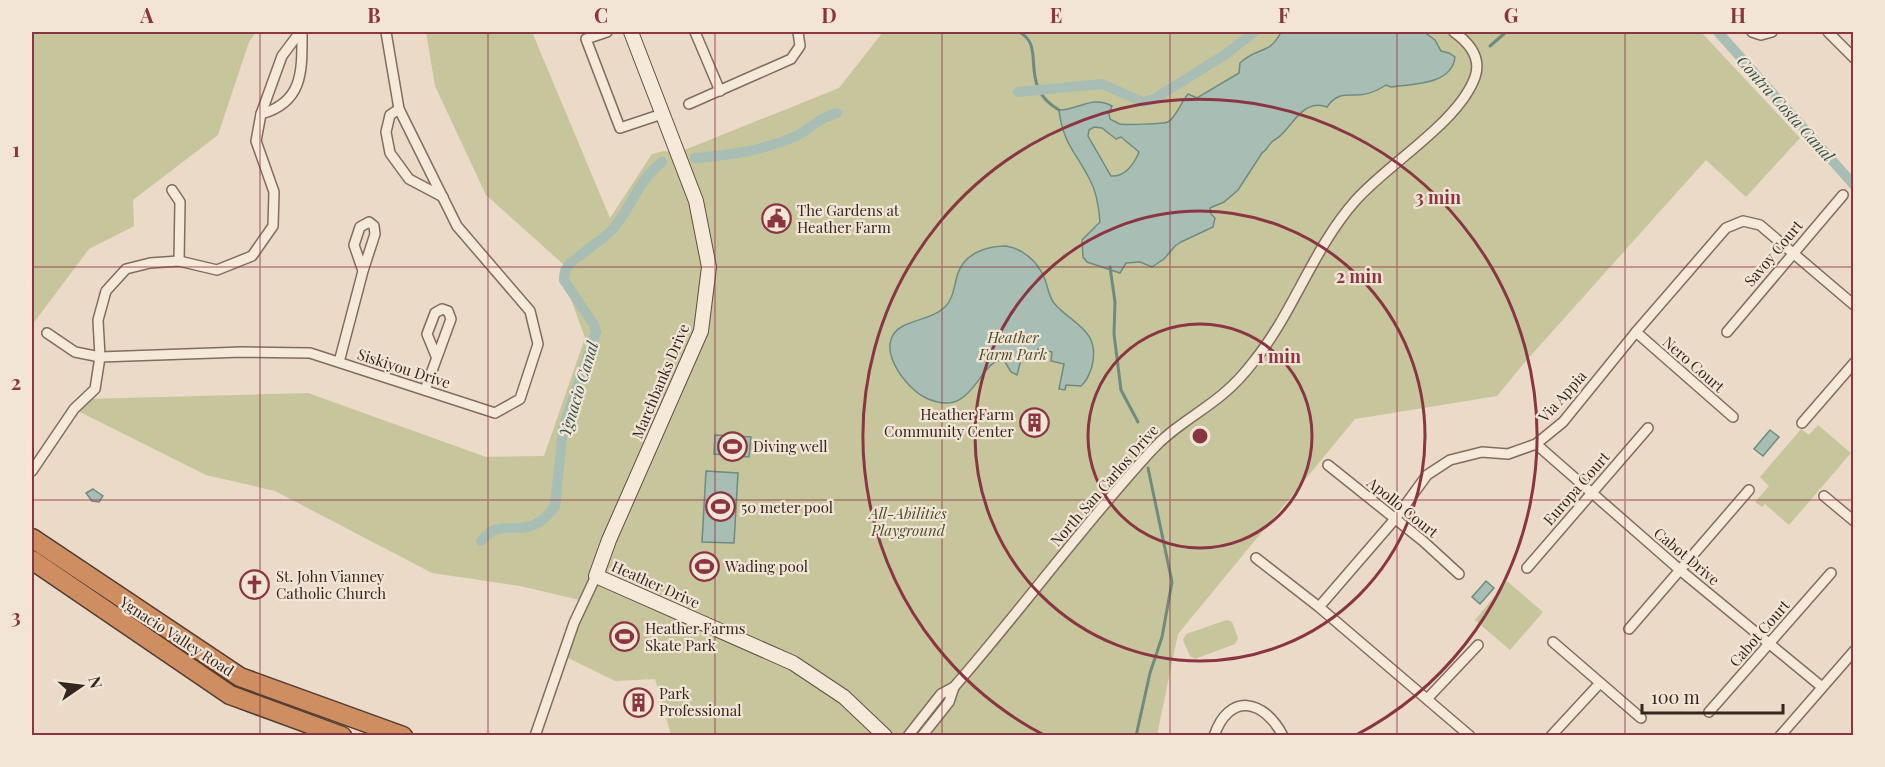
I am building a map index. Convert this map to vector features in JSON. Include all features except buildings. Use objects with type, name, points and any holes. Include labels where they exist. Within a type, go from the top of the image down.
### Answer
[{"type":"highway","name":"Ygnacio Valley Road","points":[[32,538],[240,677],[402,735]]},
{"type":"highway","name":"Ygnacio Valley Road","points":[[32,560],[230,695],[342,735]]},
{"type":"street","points":[[261,114],[274,111],[294,93],[300,79],[301,32]]},
{"type":"street","points":[[32,471],[74,410],[95,388],[100,357],[98,320],[106,291],[126,269],[150,262],[179,261],[217,270],[252,256],[273,226],[274,192],[256,141],[261,114],[282,56],[301,32]]},
{"type":"street","name":"Siskiyou Drive","points":[[47,333],[75,352],[100,357],[242,352],[310,353],[495,413],[520,399],[538,344],[530,311],[457,226],[399,109],[386,32]]},
{"type":"street","points":[[606,32],[586,39],[620,128],[662,114]]},
{"type":"street","name":"Marchbanks Drive","points":[[535,735],[574,623],[701,331],[709,267],[700,212],[631,32]]},
{"type":"street","points":[[689,104],[791,59],[800,46],[798,32]]},
{"type":"street","name":"North San Carlos Drive","points":[[922,735],[949,702],[954,687],[1154,448],[1174,429],[1239,380],[1272,338],[1302,282],[1340,220],[1374,182],[1447,117],[1464,97],[1476,75],[1476,62],[1474,52],[1467,42],[1454,32]]},
{"type":"street","points":[[1752,32],[1761,35],[1772,32]]},
{"type":"street","points":[[1828,32],[1854,58]]},
{"type":"street","points":[[699,34],[720,91]]},
{"type":"street","points":[[399,109],[390,115],[386,132],[390,153],[410,179],[444,198]]},
{"type":"street","points":[[172,190],[180,202],[179,261]]},
{"type":"street","name":"Savoy Court","points":[[1727,332],[1843,195]]},
{"type":"street","name":"Via Appia","points":[[1319,607],[1395,519],[1428,475],[1450,460],[1482,453],[1508,454],[1536,444],[1563,422],[1726,228],[1733,224],[1743,221],[1760,225],[1854,305]]},
{"type":"street","points":[[339,362],[363,271]]},
{"type":"street","name":"Nero Court","points":[[1636,333],[1732,417]]},
{"type":"street","points":[[425,390],[436,356]]},
{"type":"street","points":[[1802,423],[1854,363]]},
{"type":"street","name":"Europa Court","points":[[1527,568],[1648,428]]},
{"type":"street","name":"Cabot Drive","points":[[1536,444],[1680,570],[1822,687]]},
{"type":"street","name":"Apollo Court","points":[[1328,465],[1423,541],[1459,574]]},
{"type":"street","points":[[1629,628],[1749,490]]},
{"type":"street","points":[[1824,496],[1854,521]]},
{"type":"street","points":[[1256,558],[1319,607],[1470,735]]},
{"type":"street","name":"Cabot Court","points":[[1709,712],[1831,573]]},
{"type":"street","name":"Heather Drive","points":[[596,576],[793,663],[844,697],[885,735]]},
{"type":"street","points":[[1553,642],[1641,718]]},
{"type":"street","points":[[1427,699],[1478,645]]},
{"type":"street","points":[[1780,735],[1854,651]]},
{"type":"street","points":[[1551,735],[1600,683]]},
{"type":"street","name":"North San Carlos Drive","points":[[908,735],[941,694],[954,687]]},
{"type":"street","points":[[1214,735],[1219,722],[1228,711],[1243,705],[1251,705],[1273,718],[1283,735]]},
{"type":"green space","points":[[32,32],[256,32],[249,42],[218,135],[133,200],[134,226],[89,249],[32,325]]},
{"type":"green space","name":"Heather Farm Park","points":[[426,32],[532,32],[610,218],[652,154],[664,151],[677,153],[839,88],[883,32],[1701,32],[1800,138],[1746,197],[1706,160],[1497,396],[1355,419],[1178,634],[1157,735],[671,735],[655,679],[615,681],[562,655],[584,601],[520,586],[432,573],[275,491],[206,475],[74,409],[85,399],[308,393],[486,457],[544,456],[585,338],[560,269],[564,265],[486,195],[435,86]]},
{"type":"green space","points":[[1818,425],[1851,453],[1789,525],[1765,504],[1762,507],[1755,502],[1769,486],[1760,477],[1801,429],[1809,435]]},
{"type":"green space","points":[[1507,581],[1543,612],[1510,650],[1475,620]]},
{"type":"green space","points":[[1227,620],[1232,622],[1238,638],[1235,644],[1195,659],[1190,656],[1183,640],[1186,634]]},
{"type":"shaded area","points":[[1281,32],[1424,32],[1435,40],[1441,51],[1455,57],[1447,73],[1439,78],[1420,84],[1391,87],[1386,85],[1376,91],[1361,95],[1340,96],[1327,107],[1313,106],[1301,113],[1262,153],[1238,190],[1224,202],[1210,208],[1215,218],[1213,227],[1181,242],[1152,267],[1140,262],[1126,263],[1120,273],[1087,262],[1083,257],[1082,240],[1100,222],[1096,195],[1085,170],[1067,140],[1059,110],[1098,102],[1112,106],[1109,113],[1110,119],[1119,124],[1168,122],[1188,94],[1197,98],[1239,73],[1240,63],[1267,48]],"holes":[[[1094,127],[1102,128],[1116,139],[1121,137],[1139,152],[1132,165],[1125,172],[1116,176],[1111,176],[1088,136],[1089,130]]]},
{"type":"shaded area","points":[[1006,246],[1024,253],[1033,261],[1044,277],[1054,303],[1088,335],[1094,354],[1088,377],[1081,386],[1066,385],[1065,390],[1059,389],[1064,364],[1051,361],[1052,352],[1038,349],[1035,358],[1022,356],[1017,375],[1011,372],[1004,360],[995,362],[965,396],[955,402],[942,403],[926,398],[909,385],[895,365],[890,343],[894,334],[903,326],[930,316],[945,307],[952,295],[961,266],[971,256],[991,247]]},
{"type":"shaded area","points":[[1770,430],[1779,437],[1763,456],[1754,449]]},
{"type":"shaded area","name":"Diving well","points":[[715,435],[751,437],[749,457],[714,454]]},
{"type":"shaded area","name":"50 meter pool","points":[[706,471],[738,473],[734,543],[702,542]]},
{"type":"shaded area","points":[[93,489],[103,496],[99,502],[92,501],[86,493]]},
{"type":"shaded area","name":"Wading pool","points":[[692,559],[717,560],[717,573],[691,572]]},
{"type":"shaded area","points":[[1486,581],[1494,588],[1480,604],[1472,597]]},
{"type":"waterway","points":[[1019,32],[1027,38],[1031,47],[1035,78],[1039,89],[1046,100],[1059,110]]},
{"type":"waterway","name":"Ygnacio Canal","points":[[1018,92],[1102,84],[1143,102],[1154,99],[1226,54],[1254,32]]},
{"type":"waterway","points":[[1490,46],[1506,32]]},
{"type":"waterway","name":"Contra Costa Canal","points":[[1718,32],[1854,185]]},
{"type":"waterway","name":"Ygnacio Canal","points":[[695,158],[759,149],[796,136],[837,113]]},
{"type":"waterway","name":"Ygnacio Canal","points":[[481,541],[497,529],[536,524],[555,506],[563,428],[596,332],[594,325],[564,280],[565,271],[572,262],[612,230],[647,177],[662,162]]},
{"type":"waterway","points":[[1110,267],[1115,302],[1114,334],[1121,390],[1138,422]]},
{"type":"waterway","points":[[1136,736],[1150,673],[1162,637],[1172,582],[1148,468]]},
{"type":"place","name":"The Gardens at Heather Farm","points":[[776,219]]},
{"type":"place","name":"Heather Farm Community Center","points":[[1035,423]]},
{"type":"place","name":"Diving well","points":[[732,446]]},
{"type":"place","name":"50 meter pool","points":[[720,507]]},
{"type":"place","name":"Wading pool","points":[[704,566]]},
{"type":"place","name":"St. John Vianney Catholic Church","points":[[255,585]]},
{"type":"place","name":"Heather Farms Skate Park","points":[[624,637]]},
{"type":"place","name":"Park Professional","points":[[638,702]]},
{"type":"park label","name":"All-Abilities Playground","points":[[908,522]]}]
